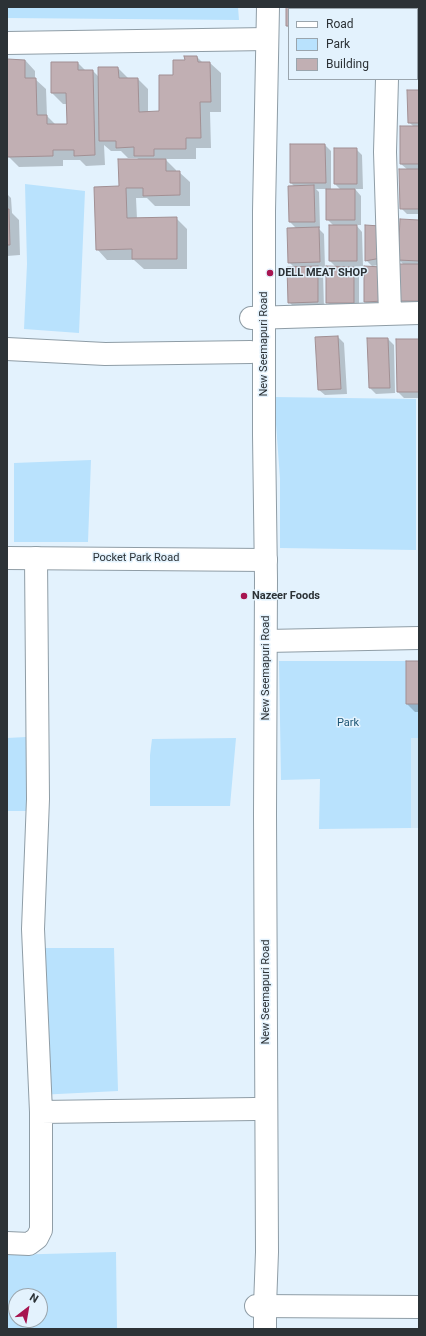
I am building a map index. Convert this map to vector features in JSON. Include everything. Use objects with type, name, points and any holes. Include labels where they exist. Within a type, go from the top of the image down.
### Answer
[{"type":"main road","name":"New Seemapuri Road","points":[[252,7],[260,39]]},
{"type":"main road","name":"New Seemapuri Road","points":[[266,1329],[260,1306],[255,1109],[259,559],[264,435],[257,318],[260,39],[268,7]]},
{"type":"main road","points":[[7,43],[260,39]]},
{"type":"main road","points":[[387,80],[386,167],[390,314]]},
{"type":"main road","points":[[257,318],[419,313]]},
{"type":"main road","name":"New Seemapuri Road","points":[[256,1329],[267,1252],[266,641],[259,559],[251,352],[257,318]]},
{"type":"main road","points":[[7,349],[105,354],[251,352]]},
{"type":"main road","name":"Pocket Park Road","points":[[7,558],[259,559]]},
{"type":"main road","points":[[7,1243],[29,1244],[37,1238],[41,1230],[41,1112],[33,929],[38,798],[36,558]]},
{"type":"main road","points":[[266,641],[419,638]]},
{"type":"main road","points":[[41,1112],[255,1109]]},
{"type":"main road","points":[[260,1306],[419,1307]]},
{"type":"shaded area","points":[[411,738],[419,738],[419,828],[411,828]]},
{"type":"green space","points":[[7,7],[238,7],[239,20],[7,18]]},
{"type":"green space","points":[[25,184],[85,191],[79,333],[24,329],[27,264]]},
{"type":"green space","points":[[274,397],[416,399],[416,550],[280,548],[280,479]]},
{"type":"green space","points":[[91,460],[88,542],[14,542],[14,463]]},
{"type":"green space","name":"Park","points":[[279,661],[419,661],[419,738],[411,738],[411,828],[319,829],[320,779],[281,780]]},
{"type":"green space","points":[[26,737],[27,811],[7,811],[7,738]]},
{"type":"green space","points":[[236,738],[230,806],[150,806],[150,755],[152,739]]},
{"type":"green space","points":[[37,948],[114,948],[118,1091],[38,1095]]},
{"type":"green space","points":[[116,1252],[117,1329],[7,1329],[7,1255]]},
{"type":"building","points":[[286,7],[318,7],[288,8],[288,26],[286,26]]},
{"type":"building","points":[[325,7],[358,7],[358,8]]},
{"type":"building","points":[[365,7],[381,7],[381,8]]},
{"type":"building","points":[[418,46],[419,46],[418,74]]},
{"type":"building","points":[[184,56],[197,56],[198,62],[210,62],[211,102],[200,102],[201,138],[186,138],[186,149],[154,149],[154,156],[134,156],[134,147],[116,148],[116,141],[99,141],[98,67],[118,67],[119,78],[138,78],[139,112],[159,111],[159,75],[173,75],[173,60],[185,60]]},
{"type":"building","points":[[7,59],[25,60],[25,78],[36,78],[37,115],[47,115],[47,124],[67,124],[66,93],[51,93],[51,62],[78,62],[78,70],[93,70],[95,155],[74,156],[74,150],[53,150],[53,156],[7,157]]},
{"type":"building","points":[[407,90],[419,90],[419,123],[408,123]]},
{"type":"building","points":[[400,126],[419,126],[419,164],[400,164]]},
{"type":"building","points":[[290,144],[325,144],[326,183],[290,183]]},
{"type":"building","points":[[334,148],[357,148],[357,184],[334,184]]},
{"type":"building","points":[[118,159],[166,159],[166,171],[180,171],[180,195],[143,196],[143,188],[126,188],[127,218],[177,217],[177,259],[132,259],[132,249],[96,250],[94,187],[119,186]]},
{"type":"building","points":[[399,169],[419,169],[419,209],[400,209]]},
{"type":"building","points":[[314,185],[315,222],[289,222],[288,186]]},
{"type":"building","points":[[326,189],[355,189],[355,220],[326,220]]},
{"type":"building","points":[[7,209],[9,209],[10,245],[7,245]]},
{"type":"building","points":[[400,219],[419,220],[419,261],[398,260]]},
{"type":"building","points":[[329,225],[357,225],[357,261],[329,261]]},
{"type":"building","points":[[365,225],[380,226],[381,258],[365,261]]},
{"type":"building","points":[[319,227],[320,262],[288,263],[287,228]]},
{"type":"building","points":[[399,264],[419,264],[419,301],[399,301]]},
{"type":"building","points":[[318,266],[318,302],[288,303],[287,267]]},
{"type":"building","points":[[326,266],[354,267],[354,303],[326,303]]},
{"type":"building","points":[[364,266],[382,267],[384,301],[364,302]]},
{"type":"building","points":[[338,336],[341,389],[318,390],[315,337]]},
{"type":"building","points":[[367,338],[388,338],[390,388],[369,388]]},
{"type":"building","points":[[396,339],[419,339],[419,392],[397,392]]},
{"type":"building","points":[[406,661],[419,661],[419,704],[406,704]]},
{"type":"place","name":"DELL MEAT SHOP","points":[[270,273]]},
{"type":"place","name":"Nazeer Foods","points":[[244,596]]}]
